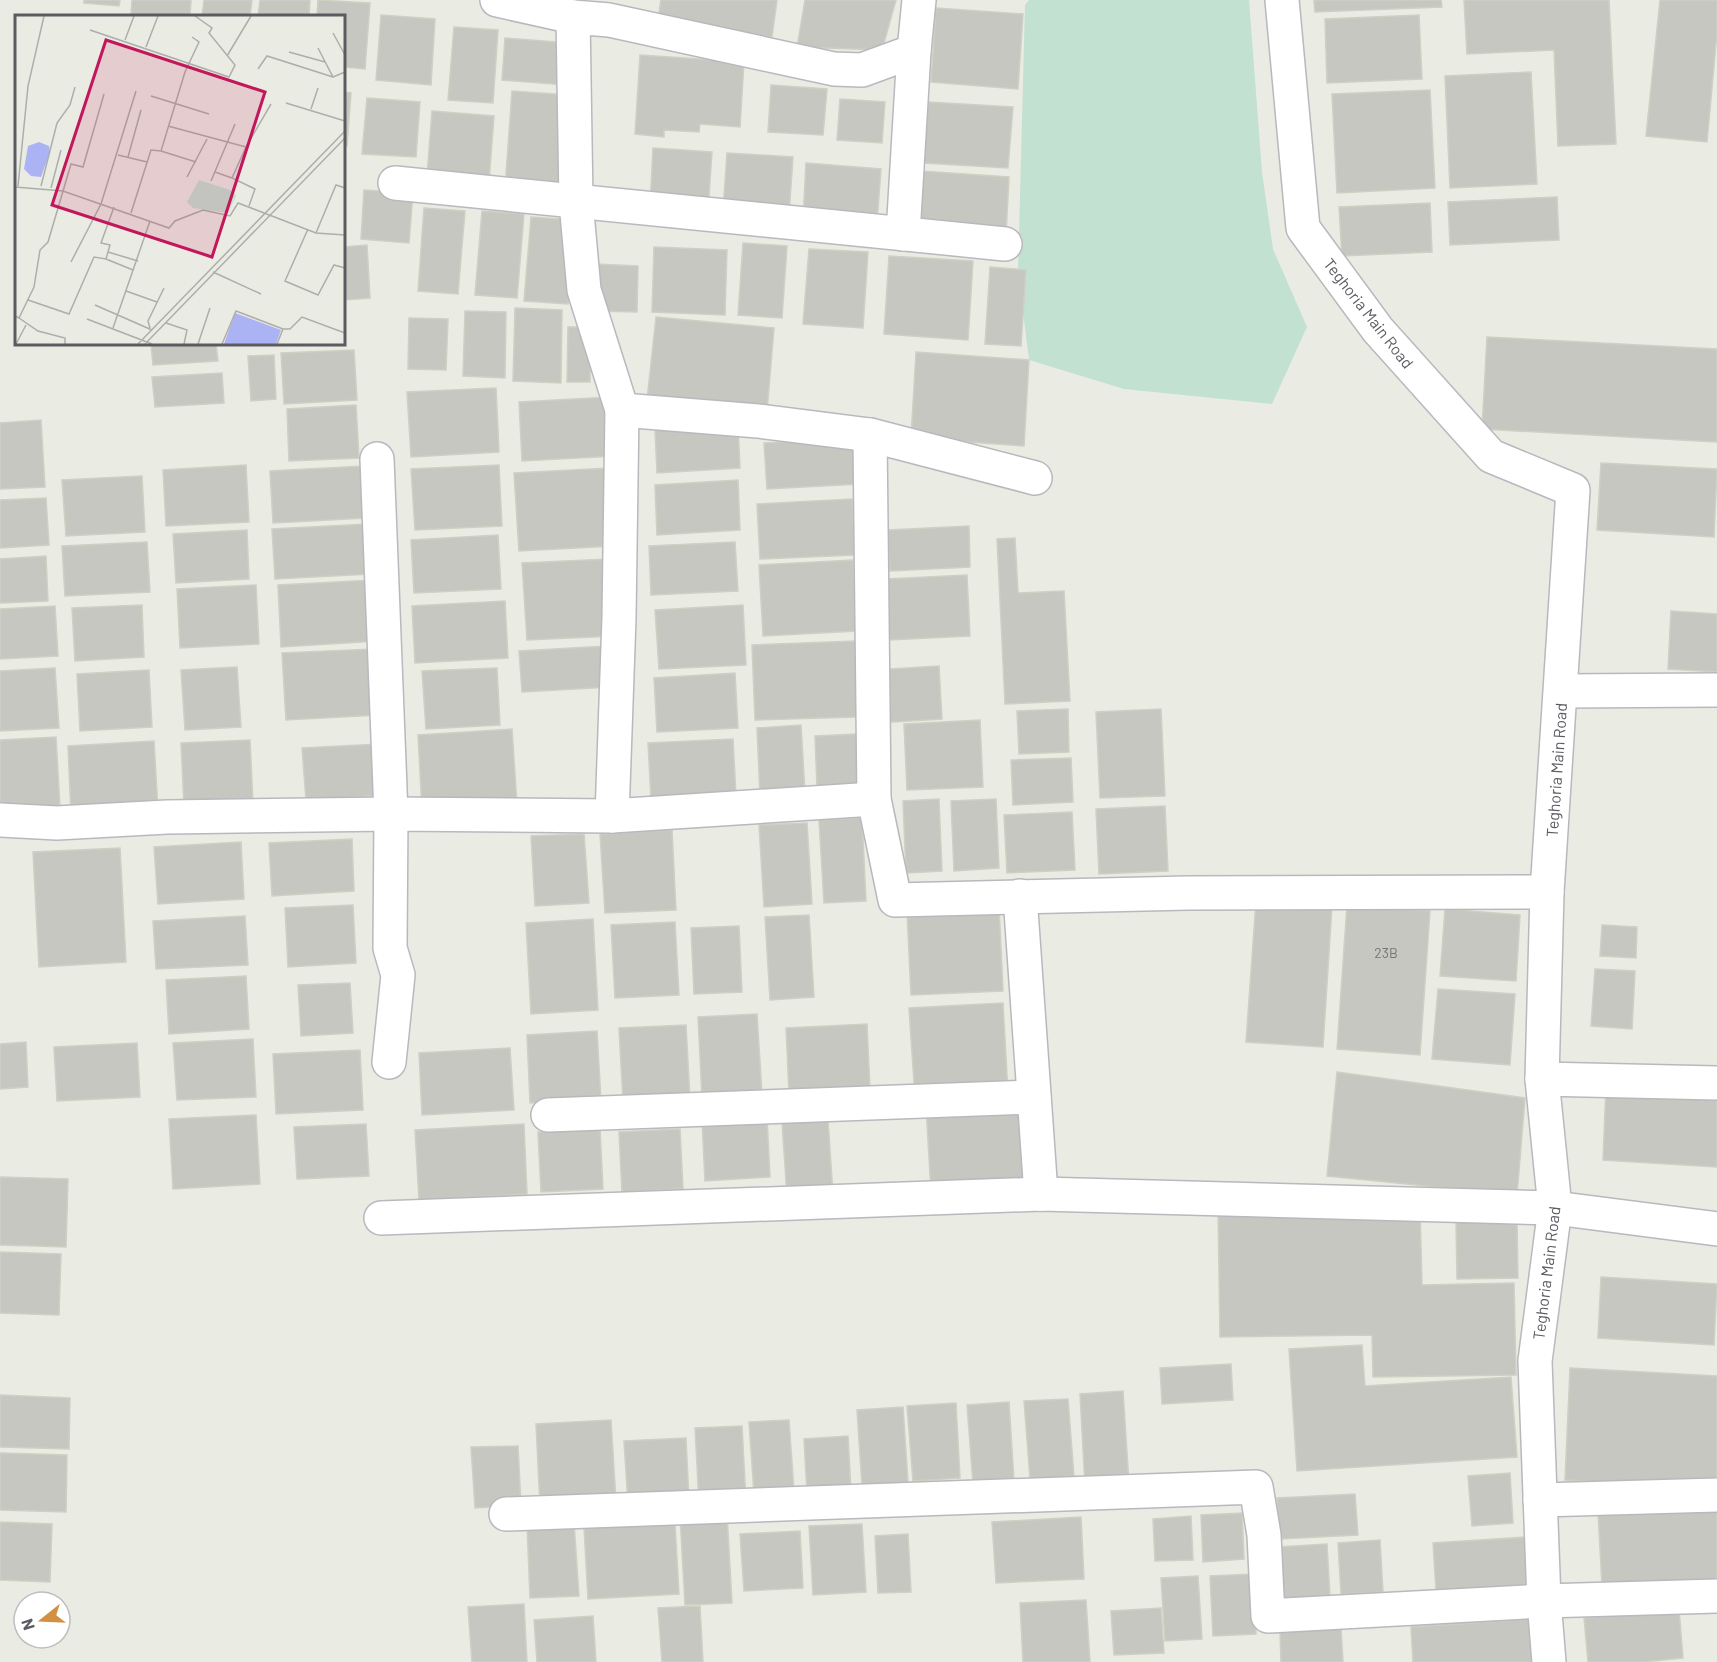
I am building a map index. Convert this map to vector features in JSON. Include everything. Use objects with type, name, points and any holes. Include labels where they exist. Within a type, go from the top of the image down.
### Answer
[{"type":"street","points":[[496,0],[573,17],[609,20],[834,69],[862,70],[914,51]]},
{"type":"street","points":[[903,234],[919,0]]},
{"type":"street","name":"Teghoria Main Road","points":[[1282,0],[1303,228],[1378,330],[1491,456],[1573,490],[1562,692],[1547,892],[1542,1079],[1555,1208],[1535,1361],[1544,1601],[1549,1662]]},
{"type":"street","points":[[573,17],[576,202],[584,290],[622,410],[619,618],[612,816]]},
{"type":"street","points":[[395,183],[1005,244]]},
{"type":"street","points":[[622,410],[758,421],[870,435],[1035,478]]},
{"type":"street","points":[[870,435],[874,799],[895,900],[1188,892],[1547,892]]},
{"type":"street","points":[[377,459],[391,813],[390,948],[398,975],[388,1062]]},
{"type":"street","points":[[1562,692],[1717,690]]},
{"type":"street","points":[[0,820],[57,823],[167,817],[391,813],[612,816],[874,799]]},
{"type":"street","points":[[1020,896],[1041,1194]]},
{"type":"street","points":[[1542,1079],[1717,1083]]},
{"type":"street","points":[[548,1115],[1034,1096]]},
{"type":"street","points":[[381,1218],[1041,1194],[1555,1208],[1717,1229]]},
{"type":"street","points":[[506,1514],[1256,1486],[1264,1535],[1268,1616],[1544,1601],[1717,1596]]},
{"type":"street","points":[[1540,1500],[1717,1495]]},
{"type":"green space","points":[[1029,0],[1249,0],[1262,172],[1273,249],[1307,327],[1272,404],[1124,389],[1029,360],[1018,272],[1025,5]]},
{"type":"building","points":[[84,0],[120,0],[119,6],[84,3]]},
{"type":"building","points":[[132,0],[191,0],[190,15],[131,15]]},
{"type":"building","points":[[204,0],[252,0],[250,15],[202,15]]},
{"type":"building","points":[[260,0],[310,0],[309,15],[258,15]]},
{"type":"building","points":[[318,0],[370,3],[365,69],[345,67],[345,15],[317,15]]},
{"type":"building","points":[[661,0],[777,0],[772,37],[658,19]]},
{"type":"building","points":[[805,0],[896,0],[882,50],[797,47]]},
{"type":"building","points":[[1314,0],[1441,0],[1442,7],[1315,12]]},
{"type":"building","points":[[1464,0],[1609,0],[1616,144],[1558,146],[1554,50],[1467,54]]},
{"type":"building","points":[[1660,0],[1717,0],[1717,33],[1707,142],[1646,136]]},
{"type":"building","points":[[936,8],[1023,14],[1018,89],[931,82]]},
{"type":"building","points":[[381,15],[435,19],[431,85],[376,80]]},
{"type":"building","points":[[1419,15],[1422,79],[1327,83],[1325,19]]},
{"type":"building","points":[[454,27],[498,30],[493,103],[448,100]]},
{"type":"building","points":[[505,38],[569,43],[566,85],[502,80]]},
{"type":"building","points":[[640,55],[744,62],[740,127],[700,124],[699,132],[664,130],[664,137],[635,134]]},
{"type":"building","points":[[1531,72],[1537,184],[1450,188],[1445,76]]},
{"type":"building","points":[[771,85],[827,89],[823,135],[768,132]]},
{"type":"building","points":[[1430,90],[1435,188],[1337,193],[1332,94]]},
{"type":"building","points":[[512,91],[568,95],[561,192],[505,188]]},
{"type":"building","points":[[345,92],[351,93],[347,146],[345,146]]},
{"type":"building","points":[[367,98],[420,102],[416,157],[362,154]]},
{"type":"building","points":[[840,99],[885,102],[882,143],[837,140]]},
{"type":"building","points":[[928,102],[1013,107],[1008,168],[924,163]]},
{"type":"building","points":[[432,111],[494,116],[489,181],[427,176]]},
{"type":"building","points":[[653,148],[712,152],[708,211],[650,207]]},
{"type":"building","points":[[727,153],[793,157],[789,215],[723,210]]},
{"type":"building","points":[[806,163],[881,169],[877,223],[803,219]]},
{"type":"building","points":[[920,171],[1009,177],[1006,235],[917,229]]},
{"type":"building","points":[[364,190],[413,193],[409,243],[361,239]]},
{"type":"building","points":[[1557,197],[1559,240],[1450,245],[1448,202]]},
{"type":"building","points":[[1430,203],[1432,252],[1342,256],[1339,207]]},
{"type":"building","points":[[424,208],[465,211],[458,294],[418,291]]},
{"type":"building","points":[[482,211],[524,214],[517,298],[475,295]]},
{"type":"building","points":[[531,217],[574,220],[568,304],[524,301]]},
{"type":"building","points":[[743,243],[787,246],[782,318],[738,315]]},
{"type":"building","points":[[367,245],[370,298],[345,300],[345,247]]},
{"type":"building","points":[[654,247],[727,250],[725,315],[652,312]]},
{"type":"building","points":[[809,249],[868,252],[863,328],[803,324]]},
{"type":"building","points":[[889,256],[973,261],[968,340],[884,334]]},
{"type":"building","points":[[595,264],[638,266],[637,312],[594,311]]},
{"type":"building","points":[[990,267],[1026,270],[1021,346],[985,344]]},
{"type":"building","points":[[515,308],[562,310],[561,383],[513,381]]},
{"type":"building","points":[[465,311],[506,312],[505,378],[463,376]]},
{"type":"building","points":[[656,317],[774,328],[767,412],[647,400]]},
{"type":"building","points":[[409,318],[448,319],[446,370],[408,369]]},
{"type":"building","points":[[568,327],[591,327],[590,382],[567,382]]},
{"type":"building","points":[[1487,337],[1717,349],[1717,442],[1482,429]]},
{"type":"building","points":[[151,345],[216,345],[218,361],[153,365]]},
{"type":"building","points":[[354,350],[357,400],[284,404],[281,353]]},
{"type":"building","points":[[916,352],[1029,360],[1024,446],[911,438]]},
{"type":"building","points":[[274,355],[276,399],[251,401],[248,356]]},
{"type":"building","points":[[222,373],[224,403],[155,407],[152,377]]},
{"type":"building","points":[[496,388],[499,452],[411,457],[407,392]]},
{"type":"building","points":[[611,397],[615,456],[522,461],[519,402]]},
{"type":"building","points":[[356,405],[359,458],[289,461],[287,409]]},
{"type":"building","points":[[41,420],[45,487],[0,489],[0,423]]},
{"type":"building","points":[[738,426],[740,468],[657,473],[655,430]]},
{"type":"building","points":[[856,439],[859,484],[767,489],[764,443]]},
{"type":"building","points":[[1601,463],[1717,469],[1714,537],[1597,530]]},
{"type":"building","points":[[246,465],[249,522],[166,526],[163,470]]},
{"type":"building","points":[[499,465],[502,526],[415,530],[411,469]]},
{"type":"building","points":[[364,466],[366,518],[273,523],[270,471]]},
{"type":"building","points":[[610,468],[614,546],[519,551],[514,473]]},
{"type":"building","points":[[142,476],[145,532],[66,536],[62,480]]},
{"type":"building","points":[[738,480],[740,530],[657,535],[655,485]]},
{"type":"building","points":[[46,498],[49,545],[0,548],[0,500]]},
{"type":"building","points":[[852,499],[855,555],[760,559],[757,504]]},
{"type":"building","points":[[367,524],[371,574],[275,579],[272,529]]},
{"type":"building","points":[[969,526],[970,567],[890,571],[888,530]]},
{"type":"building","points":[[247,530],[249,579],[176,583],[173,534]]},
{"type":"building","points":[[498,535],[501,589],[414,593],[411,540]]},
{"type":"building","points":[[1015,538],[1018,593],[1064,591],[1070,701],[1005,704],[997,539]]},
{"type":"building","points":[[147,542],[150,592],[65,596],[62,546]]},
{"type":"building","points":[[735,542],[738,591],[651,595],[649,546]]},
{"type":"building","points":[[46,556],[48,601],[0,603],[0,559]]},
{"type":"building","points":[[609,559],[614,636],[527,640],[522,563]]},
{"type":"building","points":[[853,560],[857,631],[763,636],[759,565]]},
{"type":"building","points":[[967,575],[970,636],[889,640],[886,579]]},
{"type":"building","points":[[374,580],[378,641],[281,647],[278,585]]},
{"type":"building","points":[[256,585],[259,644],[180,648],[177,589]]},
{"type":"building","points":[[505,601],[508,658],[415,663],[412,606]]},
{"type":"building","points":[[142,605],[144,657],[75,661],[72,608]]},
{"type":"building","points":[[743,605],[746,665],[659,669],[655,610]]},
{"type":"building","points":[[55,606],[58,656],[0,659],[0,609]]},
{"type":"building","points":[[1671,611],[1717,614],[1717,672],[1668,669]]},
{"type":"building","points":[[856,641],[858,717],[755,720],[752,645]]},
{"type":"building","points":[[607,646],[610,687],[522,692],[519,651]]},
{"type":"building","points":[[374,649],[378,715],[286,720],[282,653]]},
{"type":"building","points":[[939,666],[942,719],[877,723],[874,670]]},
{"type":"building","points":[[237,667],[241,727],[185,730],[181,670]]},
{"type":"building","points":[[55,668],[59,728],[0,731],[0,671]]},
{"type":"building","points":[[497,668],[500,725],[426,729],[422,671]]},
{"type":"building","points":[[149,670],[152,727],[80,731],[77,674]]},
{"type":"building","points":[[735,673],[738,728],[657,732],[654,678]]},
{"type":"building","points":[[1068,709],[1069,752],[1019,754],[1017,711]]},
{"type":"building","points":[[1161,709],[1165,796],[1100,798],[1096,712]]},
{"type":"building","points":[[980,720],[983,787],[907,790],[904,724]]},
{"type":"building","points":[[801,725],[805,793],[760,795],[757,728]]},
{"type":"building","points":[[512,729],[517,804],[422,810],[418,735]]},
{"type":"building","points":[[857,734],[859,786],[817,788],[815,736]]},
{"type":"building","points":[[56,737],[60,807],[0,810],[0,740]]},
{"type":"building","points":[[733,739],[736,795],[651,799],[648,743]]},
{"type":"building","points":[[250,740],[253,802],[184,806],[181,743]]},
{"type":"building","points":[[154,741],[158,810],[71,814],[68,746]]},
{"type":"building","points":[[379,744],[382,795],[306,800],[302,748]]},
{"type":"building","points":[[1071,758],[1073,802],[1013,805],[1011,760]]},
{"type":"building","points":[[939,799],[942,871],[906,873],[903,801]]},
{"type":"building","points":[[996,799],[999,868],[954,871],[951,801]]},
{"type":"building","points":[[1165,806],[1168,871],[1099,874],[1096,809]]},
{"type":"building","points":[[1072,812],[1075,870],[1007,873],[1004,815]]},
{"type":"building","points":[[862,818],[866,901],[824,903],[819,820]]},
{"type":"building","points":[[807,823],[812,904],[764,907],[759,825]]},
{"type":"building","points":[[672,830],[676,910],[605,913],[600,834]]},
{"type":"building","points":[[584,834],[589,903],[535,906],[531,836]]},
{"type":"building","points":[[352,839],[354,891],[272,896],[269,843]]},
{"type":"building","points":[[241,842],[244,899],[158,904],[154,847]]},
{"type":"building","points":[[120,848],[126,962],[39,967],[33,852]]},
{"type":"building","points":[[1256,901],[1332,906],[1323,1047],[1246,1042]]},
{"type":"building","points":[[353,905],[356,963],[288,967],[285,908]]},
{"type":"building","points":[[1347,905],[1430,911],[1420,1055],[1337,1049]]},
{"type":"building","points":[[999,906],[1003,991],[911,995],[907,911]]},
{"type":"building","points":[[1445,909],[1520,915],[1516,981],[1440,976]]},
{"type":"building","points":[[809,915],[814,997],[770,1000],[765,917]]},
{"type":"building","points":[[245,916],[248,965],[156,969],[153,921]]},
{"type":"building","points":[[593,919],[598,1010],[531,1014],[526,923]]},
{"type":"building","points":[[675,922],[679,995],[615,998],[611,925]]},
{"type":"building","points":[[1602,925],[1637,927],[1636,958],[1600,956]]},
{"type":"building","points":[[739,926],[742,992],[694,994],[691,928]]},
{"type":"building","points":[[1595,969],[1635,971],[1632,1029],[1591,1026]]},
{"type":"building","points":[[246,976],[249,1029],[169,1034],[166,980]]},
{"type":"building","points":[[350,983],[353,1033],[301,1036],[298,985]]},
{"type":"building","points":[[1438,989],[1515,994],[1510,1065],[1432,1059]]},
{"type":"building","points":[[1003,1003],[1008,1093],[915,1098],[909,1008]]},
{"type":"building","points":[[757,1014],[762,1094],[702,1098],[698,1017]]},
{"type":"building","points":[[867,1024],[870,1089],[789,1094],[786,1028]]},
{"type":"building","points":[[686,1025],[690,1099],[623,1102],[619,1028]]},
{"type":"building","points":[[597,1031],[601,1100],[530,1103],[527,1035]]},
{"type":"building","points":[[253,1039],[256,1097],[177,1100],[173,1043]]},
{"type":"building","points":[[26,1042],[28,1087],[0,1089],[0,1044]]},
{"type":"building","points":[[137,1043],[140,1097],[57,1101],[54,1047]]},
{"type":"building","points":[[510,1048],[514,1110],[422,1115],[419,1053]]},
{"type":"building","points":[[360,1050],[363,1110],[276,1114],[273,1054]]},
{"type":"building","points":[[1337,1072],[1525,1098],[1517,1195],[1327,1176]]},
{"type":"building","points":[[1606,1087],[1717,1093],[1717,1167],[1603,1160]]},
{"type":"building","points":[[1018,1102],[1023,1186],[931,1191],[926,1107]]},
{"type":"building","points":[[256,1115],[260,1184],[173,1189],[169,1119]]},
{"type":"building","points":[[767,1117],[770,1177],[705,1181],[702,1120]]},
{"type":"building","points":[[828,1120],[833,1194],[787,1197],[782,1122]]},
{"type":"building","points":[[366,1124],[369,1176],[297,1179],[294,1127]]},
{"type":"building","points":[[524,1124],[527,1194],[419,1200],[415,1130]]},
{"type":"building","points":[[600,1129],[603,1189],[541,1192],[538,1132]]},
{"type":"building","points":[[680,1129],[683,1189],[622,1192],[619,1132]]},
{"type":"building","points":[[0,1177],[68,1179],[66,1247],[0,1245]]},
{"type":"building","points":[[1420,1207],[1422,1285],[1514,1283],[1516,1375],[1373,1377],[1372,1335],[1220,1337],[1218,1210]]},
{"type":"building","points":[[1517,1220],[1518,1278],[1457,1279],[1456,1221]]},
{"type":"building","points":[[0,1252],[61,1254],[59,1315],[0,1313]]},
{"type":"building","points":[[1601,1277],[1717,1284],[1714,1345],[1598,1338]]},
{"type":"building","points":[[1362,1345],[1365,1386],[1511,1377],[1517,1457],[1297,1471],[1289,1349]]},
{"type":"building","points":[[1231,1364],[1233,1400],[1162,1404],[1160,1368]]},
{"type":"building","points":[[1570,1368],[1717,1376],[1717,1488],[1565,1480]]},
{"type":"building","points":[[1123,1391],[1129,1483],[1085,1486],[1080,1394]]},
{"type":"building","points":[[0,1395],[70,1398],[69,1449],[0,1447]]},
{"type":"building","points":[[1068,1399],[1074,1476],[1030,1479],[1024,1401]]},
{"type":"building","points":[[1009,1402],[1014,1481],[973,1484],[967,1405]]},
{"type":"building","points":[[956,1403],[960,1478],[913,1481],[907,1406]]},
{"type":"building","points":[[903,1407],[908,1483],[862,1486],[857,1410]]},
{"type":"building","points":[[611,1420],[616,1501],[540,1506],[536,1424]]},
{"type":"building","points":[[789,1420],[794,1491],[754,1494],[749,1422]]},
{"type":"building","points":[[742,1426],[746,1502],[699,1504],[695,1428]]},
{"type":"building","points":[[848,1436],[851,1491],[807,1494],[804,1439]]},
{"type":"building","points":[[686,1438],[689,1501],[628,1504],[624,1441]]},
{"type":"building","points":[[518,1446],[521,1505],[475,1508],[471,1447]]},
{"type":"building","points":[[0,1453],[67,1455],[66,1512],[0,1510]]},
{"type":"building","points":[[1510,1473],[1513,1523],[1472,1526],[1468,1476]]},
{"type":"building","points":[[1355,1494],[1358,1535],[1280,1539],[1277,1498]]},
{"type":"building","points":[[1717,1506],[1717,1580],[1602,1586],[1598,1512]]},
{"type":"building","points":[[727,1513],[732,1603],[685,1605],[680,1516]]},
{"type":"building","points":[[1242,1513],[1244,1559],[1203,1562],[1201,1515]]},
{"type":"building","points":[[1191,1516],[1193,1560],[1155,1561],[1153,1519]]},
{"type":"building","points":[[1081,1517],[1084,1579],[996,1583],[992,1522]]},
{"type":"building","points":[[0,1522],[52,1524],[50,1582],[0,1580]]},
{"type":"building","points":[[574,1522],[579,1596],[530,1598],[527,1525]]},
{"type":"building","points":[[675,1524],[679,1594],[588,1599],[584,1528]]},
{"type":"building","points":[[862,1524],[866,1592],[813,1595],[809,1526]]},
{"type":"building","points":[[800,1531],[803,1588],[744,1591],[740,1534]]},
{"type":"building","points":[[908,1534],[911,1592],[878,1593],[875,1536]]},
{"type":"building","points":[[1528,1537],[1531,1585],[1436,1591],[1433,1543]]},
{"type":"building","points":[[1380,1540],[1383,1592],[1341,1594],[1338,1543]]},
{"type":"building","points":[[1327,1544],[1330,1597],[1280,1600],[1278,1547]]},
{"type":"building","points":[[1254,1574],[1256,1634],[1213,1636],[1210,1576]]},
{"type":"building","points":[[1198,1576],[1202,1639],[1165,1641],[1161,1578]]},
{"type":"building","points":[[1086,1600],[1090,1662],[1023,1662],[1020,1603]]},
{"type":"building","points":[[524,1604],[527,1662],[472,1662],[468,1607]]},
{"type":"building","points":[[700,1606],[703,1662],[662,1662],[658,1608]]},
{"type":"building","points":[[1161,1608],[1164,1653],[1114,1655],[1111,1611]]},
{"type":"building","points":[[1679,1609],[1683,1658],[1643,1662],[1588,1662],[1584,1618]]},
{"type":"building","points":[[593,1616],[596,1662],[537,1662],[534,1620]]},
{"type":"building","points":[[1535,1619],[1538,1662],[1413,1662],[1411,1627]]},
{"type":"building","points":[[1341,1628],[1343,1662],[1281,1662],[1280,1631]]}]
